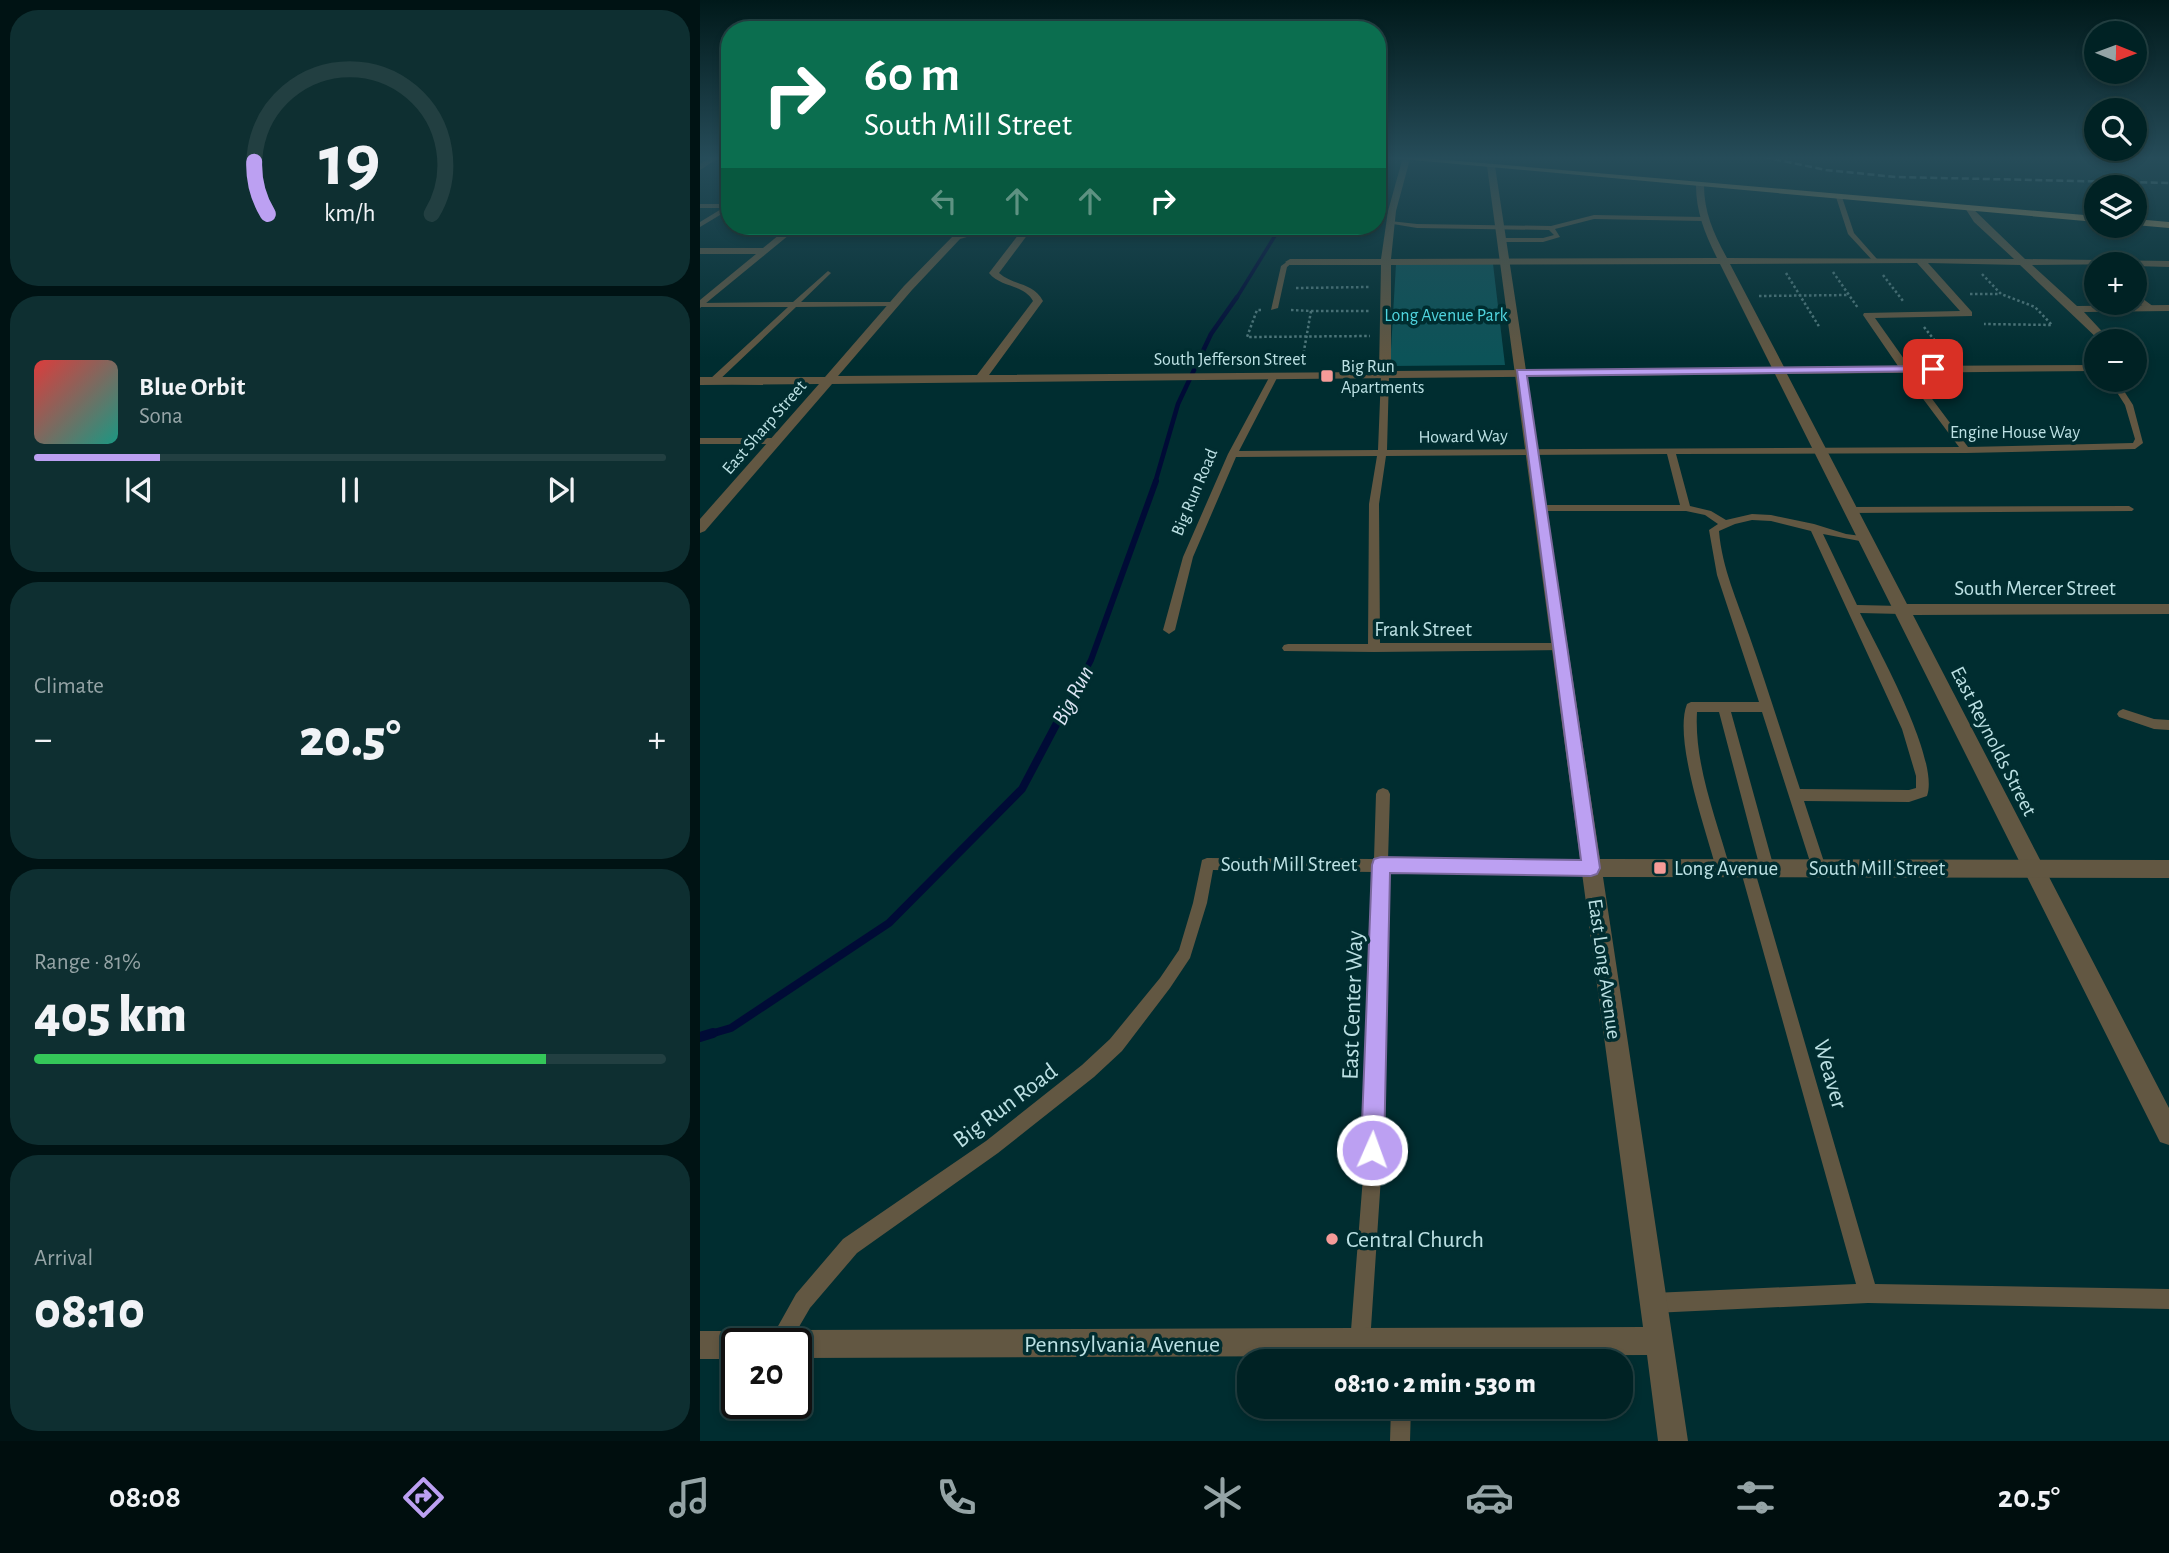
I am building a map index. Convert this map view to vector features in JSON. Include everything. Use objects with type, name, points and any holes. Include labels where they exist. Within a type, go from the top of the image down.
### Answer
[{"type":"street","points":[[1385,375],[1390,224]]},
{"type":"street","name":"East Reynolds Street","points":[[1705,224],[2169,1133]]},
{"type":"street","points":[[1981,224],[2094,329]]},
{"type":"street","name":"East Long Avenue","points":[[1499,226],[1673,1441]]},
{"type":"street","points":[[700,305],[784,235]]},
{"type":"street","name":"East Sharp Street","points":[[700,528],[707,512],[776,441],[894,304],[957,237],[965,235]]},
{"type":"street","points":[[979,380],[1036,307],[1036,294],[1021,285],[1002,281],[994,273],[1022,235]]},
{"type":"street","points":[[700,251],[765,251]]},
{"type":"street","points":[[1868,315],[1968,314],[1920,260]]},
{"type":"street","points":[[1290,262],[2021,260],[2084,262]]},
{"type":"street","points":[[2147,264],[2169,264]]},
{"type":"street","points":[[2075,309],[2169,309]]},
{"type":"street","points":[[1868,315],[1906,370]]},
{"type":"street","name":"South Jefferson Street","points":[[706,381],[2084,368]]},
{"type":"street","name":"South Mercer Street","points":[[1901,610],[2169,609]]},
{"type":"street","name":"South Mill Street","points":[[1591,868],[2169,869]]},
{"type":"street","name":"Pennsylvania Avenue","points":[[1487,1349],[1658,1341]]},
{"type":"street","name":"Pennsylvania Avenue","points":[[812,1344],[1360,1344],[1383,1349]]},
{"type":"street","points":[[700,1345],[721,1345]]},
{"type":"lane","points":[[1401,224],[1551,228],[1566,224]]},
{"type":"lane","points":[[1848,224],[1851,234],[1875,260]]},
{"type":"lane","points":[[1501,240],[1558,236],[1558,232],[1551,228]]},
{"type":"lane","points":[[1274,309],[1284,266],[1290,262]]},
{"type":"lane","points":[[706,381],[828,273]]},
{"type":"lane","points":[[700,305],[894,304]]},
{"type":"lane","points":[[2147,306],[2151,309]]},
{"type":"lane","points":[[1906,370],[1966,450]]},
{"type":"lane","points":[[1374,648],[1374,504],[1381,453],[1385,375]]},
{"type":"lane","name":"Big Run Road","points":[[1169,630],[1188,557],[1233,454],[1274,376]]},
{"type":"lane","name":"Engine House Way","points":[[1820,450],[2135,446],[2139,439],[2129,405],[2121,392]]},
{"type":"lane","points":[[700,441],[776,441]]},
{"type":"lane","name":"Howard Way","points":[[1233,454],[1820,450]]},
{"type":"lane","points":[[1671,452],[1686,508]]},
{"type":"lane","points":[[1540,508],[1686,508],[1708,513],[1724,523]]},
{"type":"lane","points":[[1850,510],[2129,509]]},
{"type":"lane","points":[[1819,868],[1715,551],[1714,530],[1724,523],[1744,518],[1761,518],[1798,522],[1851,539],[1865,539]]},
{"type":"lane","points":[[1794,795],[1909,796],[1922,792],[1924,782],[1911,735],[1814,527]]},
{"type":"lane","points":[[1853,609],[1901,610]]},
{"type":"lane","name":"Frank Street","points":[[1287,648],[1559,647]]},
{"type":"lane","points":[[1723,868],[1693,748],[1689,720],[1691,707],[1765,707]]},
{"type":"lane","name":"Weaver","points":[[1724,707],[1757,868],[1868,1293]]},
{"type":"lane","points":[[2123,714],[2154,724],[2169,725]]},
{"type":"lane","name":"East Center Way","points":[[1360,1344],[1371,1177],[1383,794]]},
{"type":"lane","name":"Big Run Road","points":[[787,1328],[803,1300],[850,1246],[992,1147],[1088,1071],[1116,1045],[1166,983],[1185,953],[1200,903],[1207,864]]},
{"type":"lane","name":"South Mill Street","points":[[1207,864],[1591,868]]},
{"type":"lane","points":[[1653,1303],[1868,1293],[2169,1299]]},
{"type":"lane","points":[[1400,1441],[1401,1419]]},
{"type":"path","points":[[1974,265],[2001,294]]},
{"type":"path","points":[[1782,266],[1820,328]]},
{"type":"path","points":[[1828,266],[1860,310],[1868,315]]},
{"type":"path","points":[[1291,310],[1299,277]]},
{"type":"path","points":[[1296,288],[1378,287]]},
{"type":"path","points":[[1969,294],[2001,294],[2035,307],[2052,325],[1984,324]]},
{"type":"path","points":[[1753,296],[1849,295]]},
{"type":"path","points":[[1374,336],[1247,337],[1257,310],[1376,311]]},
{"type":"path","points":[[1302,363],[1311,311]]},
{"type":"green space","name":"Long Avenue Park","points":[[1396,264],[1493,264],[1505,365],[1390,366]]},
{"type":"waterway","name":"Big Run","points":[[1236,299],[1275,235]]},
{"type":"waterway","name":"Big Run","points":[[1155,483],[1178,404],[1211,334],[1237,297]]},
{"type":"waterway","name":"Big Run","points":[[1058,723],[1091,660],[1156,481]]},
{"type":"waterway","name":"Big Run","points":[[707,1035],[731,1028],[889,923],[1022,789],[1058,721]]},
{"type":"waterway","name":"Big Run","points":[[700,1037],[713,1033]]},
{"type":"place","name":"Big Run Apartments","points":[[1327,376]]},
{"type":"place","name":"Long Avenue","points":[[1660,868]]},
{"type":"place","name":"Central Church","points":[[1332,1239]]},
{"type":"route","points":[[1372,1150],[1381,865],[1591,868],[1521,372],[1933,369]]}]
